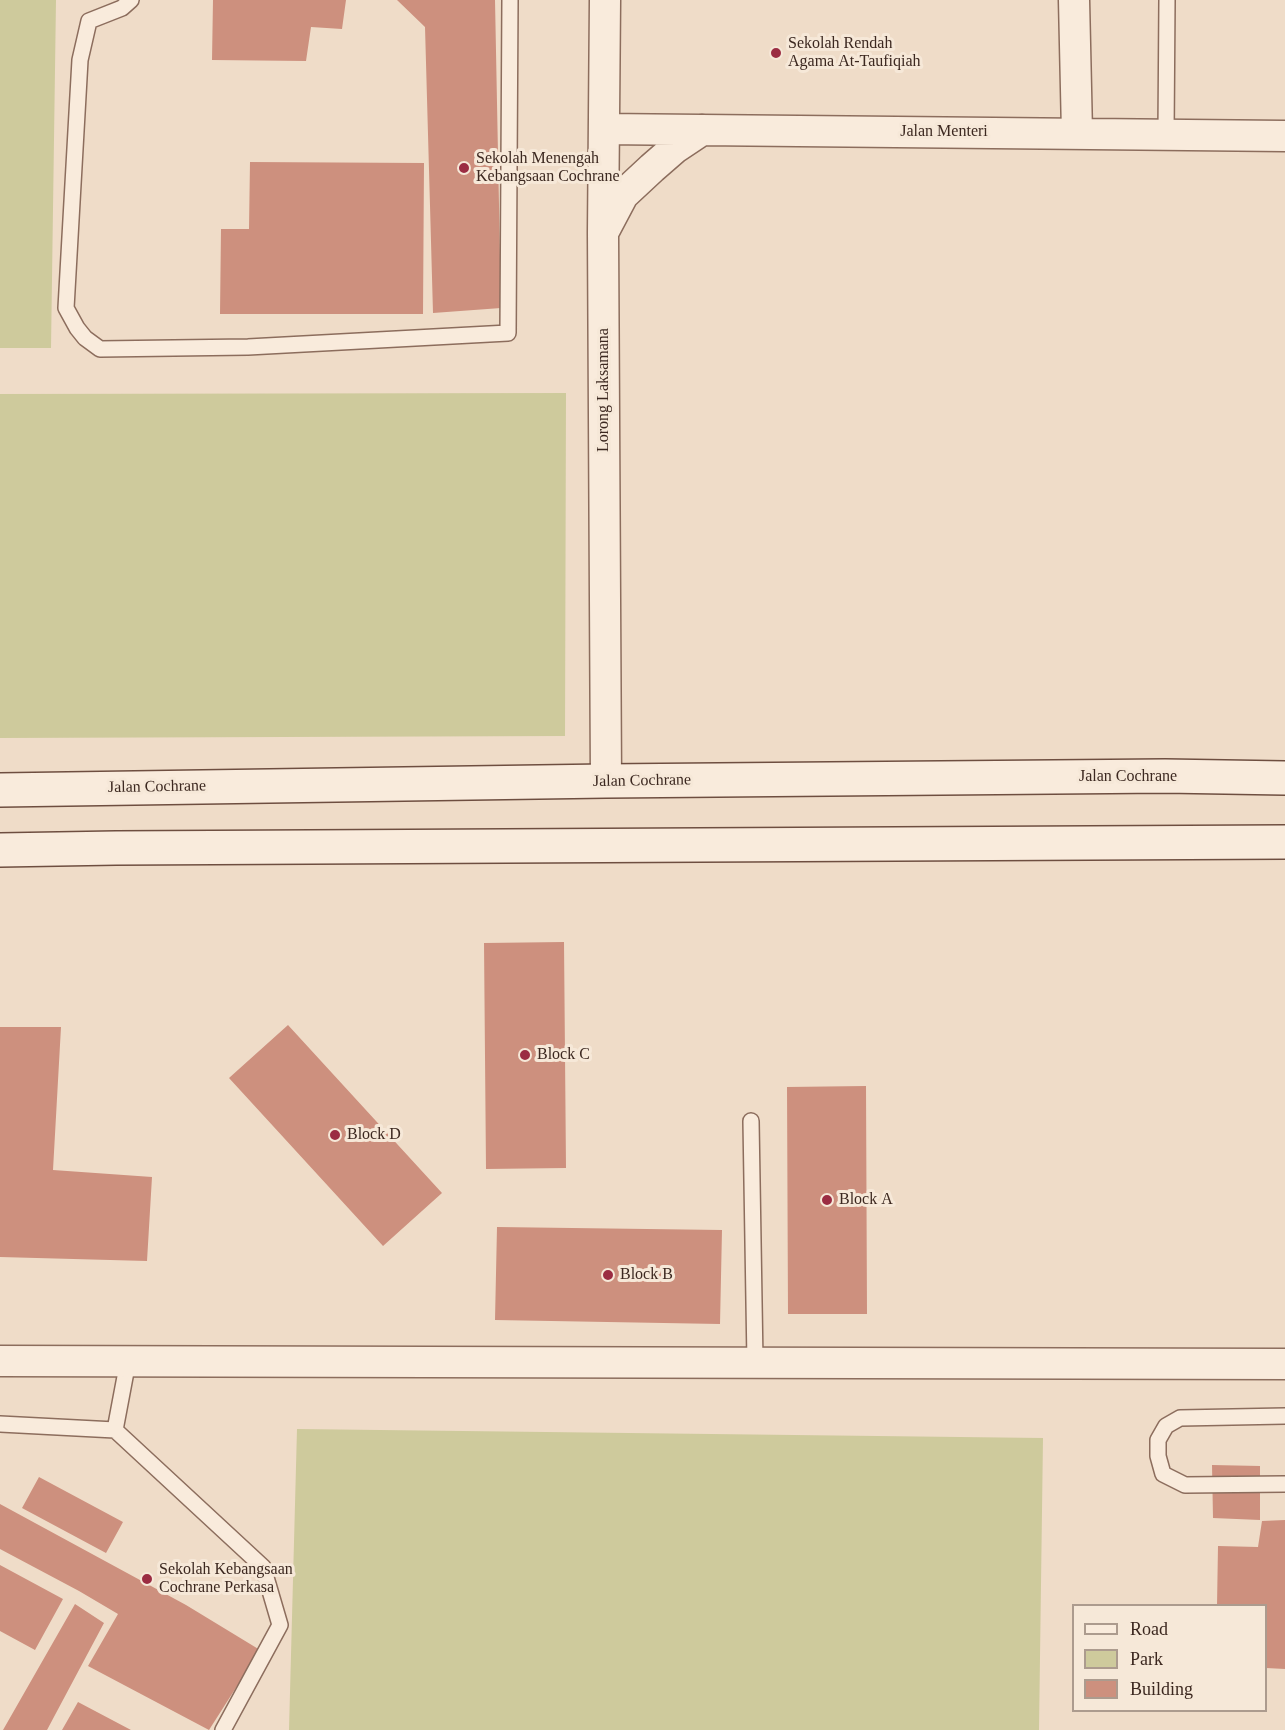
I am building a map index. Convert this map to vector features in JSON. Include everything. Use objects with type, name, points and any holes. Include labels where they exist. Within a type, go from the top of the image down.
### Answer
[{"type":"street","name":"Lorong Laksamana","points":[[605,0],[603,233],[606,781]]},
{"type":"street","points":[[1074,0],[1077,133]]},
{"type":"street","name":"Jalan Menteri","points":[[604,129],[1285,135]]},
{"type":"street","points":[[603,233],[623,195],[667,155],[702,130]]},
{"type":"street","name":"Jalan Cochrane","points":[[0,790],[606,781],[1165,776],[1285,778]]},
{"type":"street","points":[[0,850],[1285,842]]},
{"type":"street","points":[[0,1361],[1285,1364]]},
{"type":"lane","points":[[131,0],[122,8],[89,21],[81,60],[66,308],[85,338],[100,349],[248,347],[508,333],[510,0]]},
{"type":"lane","points":[[1166,134],[1167,0]]},
{"type":"lane","points":[[751,1121],[755,1362]]},
{"type":"lane","points":[[115,1430],[128,1361]]},
{"type":"lane","points":[[1285,1416],[1180,1418],[1166,1426],[1158,1440],[1158,1456],[1163,1474],[1185,1485],[1285,1484]]},
{"type":"lane","points":[[0,1424],[115,1430],[263,1567],[280,1625],[223,1730]]},
{"type":"green space","points":[[0,0],[56,0],[51,348],[0,348]]},
{"type":"green space","points":[[566,393],[565,736],[0,738],[0,394]]},
{"type":"green space","points":[[297,1429],[1043,1438],[1039,1730],[289,1730]]},
{"type":"building","points":[[213,0],[346,0],[342,29],[311,27],[306,61],[212,60]]},
{"type":"building","name":"Sekolah Menengah Kebangsaan Cochrane","points":[[397,0],[495,0],[501,308],[433,313],[425,27]]},
{"type":"building","points":[[250,162],[424,163],[423,314],[220,314],[221,229],[249,229]]},
{"type":"building","name":"Block C","points":[[564,942],[566,1168],[486,1169],[484,943]]},
{"type":"building","name":"Block D","points":[[288,1025],[442,1193],[383,1246],[229,1078]]},
{"type":"building","points":[[0,1027],[61,1027],[53,1170],[152,1177],[147,1261],[0,1257]]},
{"type":"building","name":"Block A","points":[[866,1086],[867,1314],[788,1314],[787,1087]]},
{"type":"building","name":"Block B","points":[[497,1227],[722,1230],[720,1324],[495,1320]]},
{"type":"building","points":[[1212,1465],[1260,1466],[1260,1520],[1213,1518]]},
{"type":"building","points":[[39,1477],[123,1522],[106,1553],[22,1508]]},
{"type":"building","points":[[0,1504],[186,1605],[260,1650],[209,1730],[88,1666],[118,1614],[0,1549]]},
{"type":"building","points":[[1285,1520],[1285,1669],[1267,1668],[1267,1604],[1217,1604],[1218,1546],[1258,1547],[1262,1521]]},
{"type":"building","points":[[0,1565],[63,1599],[35,1650],[0,1631]]},
{"type":"building","points":[[75,1604],[104,1623],[47,1730],[3,1730]]},
{"type":"building","points":[[78,1702],[131,1730],[62,1730]]},
{"type":"place","name":"Sekolah Rendah Agama At-Taufiqiah","points":[[776,53]]},
{"type":"place","name":"Sekolah Menengah Kebangsaan Cochrane","points":[[464,168]]},
{"type":"place","name":"Block C","points":[[525,1055]]},
{"type":"place","name":"Block D","points":[[335,1135]]},
{"type":"place","name":"Block A","points":[[827,1200]]},
{"type":"place","name":"Block B","points":[[608,1275]]},
{"type":"place","name":"Sekolah Kebangsaan Cochrane Perkasa","points":[[147,1579]]}]
